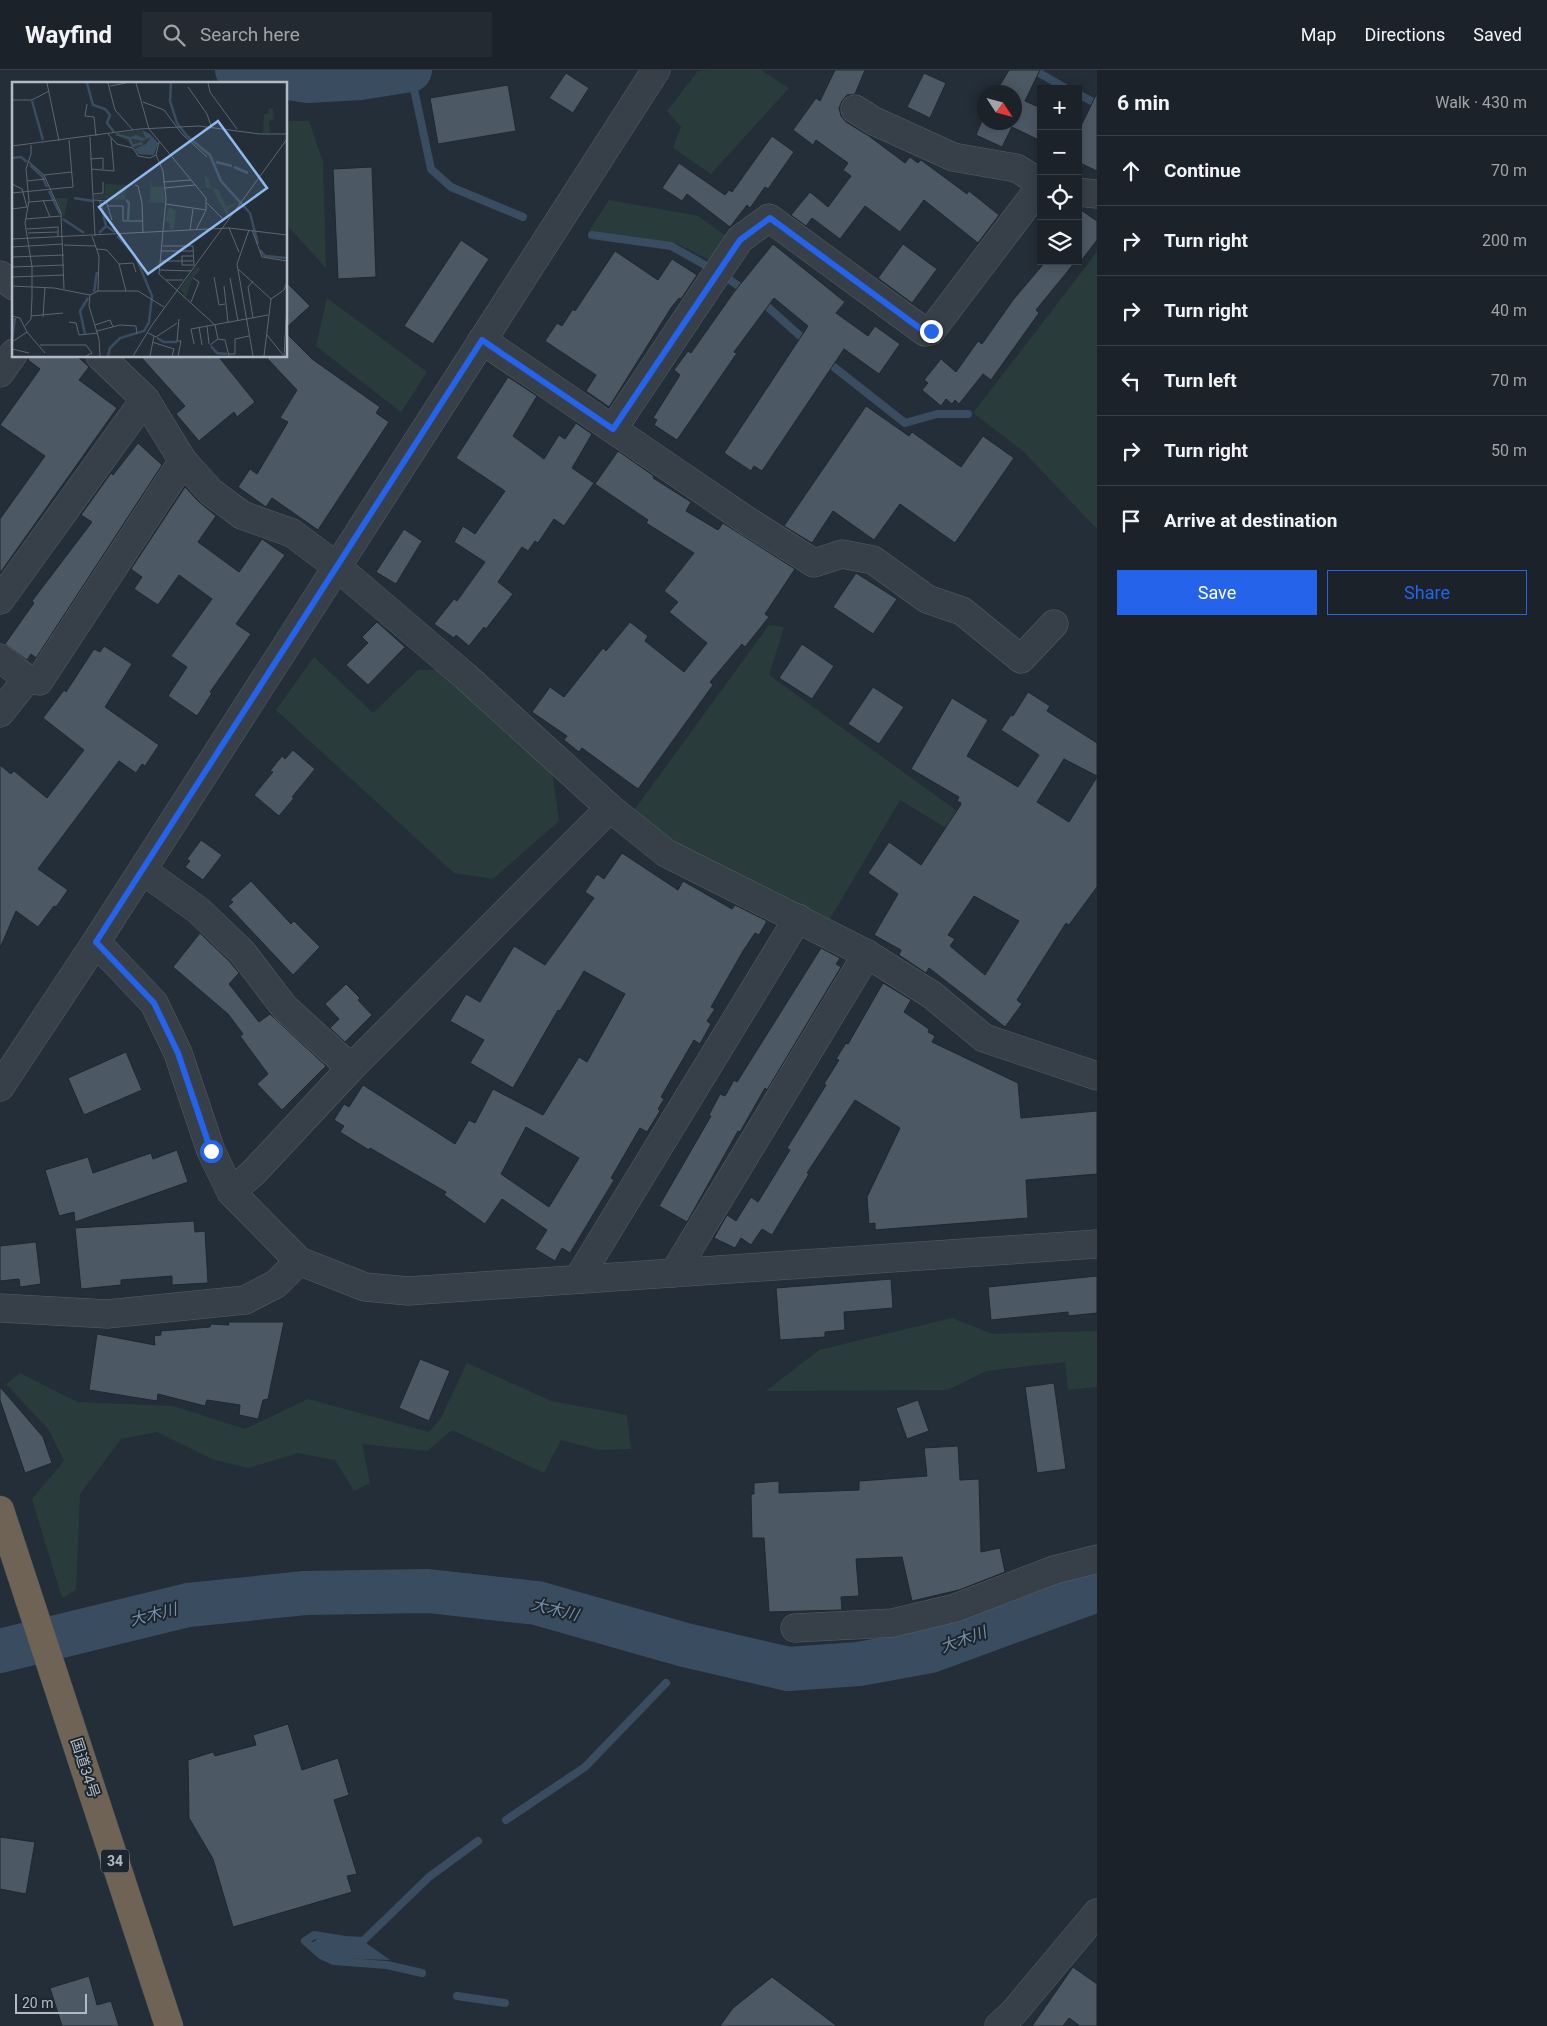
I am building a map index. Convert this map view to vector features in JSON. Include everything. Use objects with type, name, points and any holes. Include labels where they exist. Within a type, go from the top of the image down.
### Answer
[{"type":"highway","name":"国道34号","points":[[0,1510],[169,2026]]},
{"type":"street","points":[[0,1087],[96,942],[656,70]]},
{"type":"street","points":[[855,109],[874,121],[953,157],[1016,168],[1037,182]]},
{"type":"street","points":[[613,429],[740,240],[770,218],[925,332],[931,331],[1037,190]]},
{"type":"street","points":[[1082,192],[1097,194]]},
{"type":"street","points":[[0,275],[12,284]]},
{"type":"street","points":[[482,340],[814,563],[842,554],[873,560],[927,599],[962,611],[1021,659],[1054,624]]},
{"type":"street","points":[[0,372],[12,357]]},
{"type":"street","points":[[102,358],[145,399],[183,461],[211,492],[242,515],[292,533],[336,566],[465,676],[610,808],[666,853],[866,954],[932,995],[984,1038],[1097,1076]]},
{"type":"street","points":[[0,600],[145,399]]},
{"type":"street","points":[[0,658],[27,679],[39,681],[183,461]]},
{"type":"street","points":[[0,713],[27,679]]},
{"type":"street","points":[[231,1192],[253,1173],[351,1068],[610,808]]},
{"type":"street","points":[[142,870],[198,910],[242,952],[285,1008],[351,1068]]},
{"type":"street","points":[[578,1280],[798,918]]},
{"type":"street","points":[[96,942],[154,1003],[178,1053],[211,1151],[231,1192],[299,1261],[365,1287],[408,1291],[1097,1244]]},
{"type":"street","points":[[674,1273],[866,954]]},
{"type":"street","points":[[0,1308],[107,1314],[245,1300],[276,1284],[299,1261]]},
{"type":"street","points":[[795,1628],[892,1623],[955,1608],[1054,1570],[1097,1560]]},
{"type":"street","points":[[999,2026],[1033,1990],[1097,1913]]},
{"type":"green space","points":[[761,70],[789,88],[711,174],[673,148],[681,127],[667,111],[698,71]]},
{"type":"green space","points":[[288,121],[309,121],[323,162],[326,268],[288,226]]},
{"type":"green space","points":[[609,200],[698,216],[726,236],[709,260],[676,243],[589,231]]},
{"type":"green space","points":[[1097,252],[1097,529],[1023,451],[973,413]]},
{"type":"green space","points":[[327,298],[427,372],[401,412],[316,346]]},
{"type":"green space","points":[[769,625],[784,627],[769,675],[1011,850],[1004,863],[900,800],[830,919],[666,842],[632,813]]},
{"type":"green space","points":[[314,657],[373,713],[418,670],[441,670],[552,770],[559,821],[493,879],[454,873],[276,710]]},
{"type":"green space","points":[[952,1318],[992,1334],[1097,1331],[1097,1387],[1068,1390],[1065,1362],[986,1371],[948,1390],[766,1391],[819,1350]]},
{"type":"green space","points":[[467,1363],[551,1401],[627,1415],[631,1449],[599,1450],[561,1440],[544,1473],[452,1430],[427,1451],[362,1444],[370,1483],[354,1491],[335,1460],[298,1453],[248,1468],[212,1459],[157,1432],[121,1439],[80,1494],[76,1590],[62,1598],[32,1499],[64,1461],[49,1430],[6,1384],[20,1373],[77,1402],[173,1406],[245,1429],[308,1399],[429,1432],[441,1418]]},
{"type":"water","points":[[318,1939],[366,1943],[390,1960],[333,1958],[310,1944]]},
{"type":"building","points":[[835,70],[865,70],[855,94],[847,95],[839,108],[841,116],[846,122],[869,136],[905,163],[910,157],[918,163],[921,160],[967,194],[969,191],[999,215],[978,243],[924,200],[900,232],[865,206],[840,239],[812,218],[806,226],[791,215],[810,192],[828,207],[851,176],[843,170],[848,163],[816,140],[813,145],[793,130],[816,98],[820,101]]},
{"type":"building","points":[[1009,70],[1040,70],[1025,101],[1037,106],[1037,139],[1018,130],[1022,130],[1022,85],[1000,85]]},
{"type":"building","points":[[566,73],[589,88],[573,113],[549,98]]},
{"type":"building","points":[[924,73],[946,83],[930,118],[907,107]]},
{"type":"building","points":[[508,85],[516,131],[438,144],[430,98]]},
{"type":"building","points":[[1097,93],[1097,171],[1082,164],[1082,124]]},
{"type":"building","points":[[978,130],[1010,130],[1002,147],[976,135]]},
{"type":"building","points":[[772,136],[794,152],[768,189],[765,187],[750,208],[747,205],[730,227],[687,194],[682,201],[662,188],[679,163],[725,195],[729,190],[732,192]]},
{"type":"building","points":[[372,167],[376,277],[338,279],[333,169]]},
{"type":"building","points":[[1082,211],[1097,221],[1097,240],[1082,260]]},
{"type":"building","points":[[461,240],[489,259],[433,344],[404,326]]},
{"type":"building","points":[[773,244],[845,302],[836,313],[868,336],[875,326],[900,344],[879,374],[844,349],[762,471],[754,466],[751,471],[724,453],[808,326],[774,298],[734,352],[737,353],[677,440],[654,425],[657,420],[653,418],[680,375],[674,370],[688,351],[691,353],[734,292]]},
{"type":"building","points":[[903,244],[937,269],[912,303],[878,278]]},
{"type":"building","points":[[615,251],[658,280],[672,259],[697,275],[681,299],[679,298],[671,308],[609,407],[586,391],[596,375],[545,341],[557,323],[562,326],[573,309],[575,311]]},
{"type":"building","points":[[1043,265],[1073,265],[1036,310],[1039,313],[991,380],[983,374],[959,404],[955,400],[952,404],[946,399],[941,406],[922,390],[928,383],[924,380],[941,359],[956,372],[978,341],[982,344],[1013,300]]},
{"type":"building","points":[[288,284],[310,306],[288,326]]},
{"type":"building","points":[[288,335],[312,359],[380,407],[376,413],[389,422],[318,530],[272,498],[266,507],[238,487],[250,469],[257,474],[288,422],[280,418],[297,390],[267,358],[288,358]]},
{"type":"building","points":[[28,358],[79,358],[89,367],[79,380],[117,408],[0,573],[0,519],[45,456],[0,425],[40,369],[28,360]]},
{"type":"building","points":[[142,358],[220,358],[255,402],[237,417],[234,412],[199,441],[176,414],[185,406]]},
{"type":"building","points":[[508,377],[537,396],[513,436],[544,459],[559,435],[565,439],[576,423],[592,434],[572,468],[594,483],[564,526],[554,519],[538,543],[535,541],[528,551],[522,547],[498,582],[513,594],[486,629],[484,627],[469,646],[456,635],[454,638],[434,624],[454,599],[457,601],[485,562],[454,542],[463,526],[475,534],[505,491],[456,458]]},
{"type":"building","points":[[866,406],[909,436],[912,432],[961,467],[983,436],[1014,458],[955,543],[900,504],[874,540],[833,511],[812,543],[784,526]]},
{"type":"building","points":[[138,443],[162,465],[36,658],[31,654],[27,660],[5,644],[34,603],[32,601],[92,522],[81,515],[111,473],[113,475]]},
{"type":"building","points":[[618,451],[654,476],[653,478],[691,502],[686,511],[718,530],[723,523],[795,569],[765,614],[769,617],[745,647],[742,644],[710,682],[713,685],[638,789],[582,748],[579,752],[564,740],[567,736],[532,712],[550,687],[564,697],[603,648],[606,651],[630,622],[648,636],[645,641],[684,672],[707,643],[669,612],[678,602],[664,591],[694,553],[646,523],[648,520],[595,484]]},
{"type":"building","points":[[185,487],[216,516],[198,542],[239,572],[262,539],[285,555],[236,624],[251,634],[210,692],[212,693],[197,716],[168,696],[187,667],[171,656],[212,599],[179,575],[158,605],[134,589],[142,577],[131,569]]},
{"type":"building","points":[[404,529],[422,541],[396,584],[376,572]]},
{"type":"building","points":[[856,573],[897,599],[873,634],[833,607]]},
{"type":"building","points":[[377,622],[405,647],[368,685],[346,665],[368,643],[362,637]]},
{"type":"building","points":[[802,644],[834,666],[812,699],[779,678]]},
{"type":"building","points":[[104,646],[132,664],[105,707],[159,745],[145,766],[142,764],[136,773],[119,761],[38,869],[68,890],[38,927],[16,911],[0,948],[0,765],[11,774],[14,771],[47,798],[84,750],[43,718],[64,690],[66,692],[94,649],[100,652]]},
{"type":"building","points":[[873,687],[904,707],[879,744],[848,724]]},
{"type":"building","points":[[1028,692],[1050,706],[1047,711],[1097,743],[1097,776],[1064,759],[1037,802],[1069,822],[1097,777],[1097,887],[1069,925],[1066,923],[1017,1000],[1022,1004],[1005,1027],[929,968],[926,973],[899,955],[901,950],[874,935],[898,894],[868,873],[889,842],[921,865],[960,806],[961,803],[957,801],[959,797],[911,769],[952,698],[988,720],[967,756],[1018,787],[1039,755],[1001,730],[1011,715],[1013,716]],"holes":[[[974,896],[1019,921],[985,975],[950,946],[955,939],[948,935]]]},
{"type":"building","points":[[293,750],[315,769],[279,816],[254,795],[273,772],[270,771],[282,756],[285,759]]},
{"type":"building","points":[[201,840],[222,855],[203,880],[185,867],[190,861],[187,859]]},
{"type":"building","points":[[622,853],[678,890],[683,881],[732,909],[735,905],[767,921],[759,935],[755,933],[743,951],[711,1007],[715,1009],[707,1021],[711,1024],[700,1044],[694,1040],[661,1097],[664,1099],[658,1109],[660,1111],[647,1132],[640,1128],[611,1178],[614,1180],[570,1253],[562,1248],[555,1261],[535,1249],[547,1230],[502,1199],[485,1224],[444,1195],[446,1192],[340,1132],[344,1126],[334,1120],[344,1104],[349,1107],[363,1085],[455,1144],[469,1120],[475,1123],[493,1089],[543,1115],[579,1057],[587,1062],[625,994],[584,971],[560,1011],[558,1010],[513,1088],[470,1063],[484,1040],[450,1021],[466,994],[480,1002],[514,946],[545,965],[594,898],[585,892],[597,874],[604,879]],"holes":[[[526,1127],[579,1158],[549,1207],[501,1174]]]},
{"type":"building","points":[[251,881],[291,924],[294,921],[320,947],[293,975],[228,906],[233,902],[230,900]]},
{"type":"building","points":[[200,933],[239,973],[229,984],[259,1022],[270,1014],[326,1066],[282,1110],[257,1084],[268,1074],[240,1036],[243,1034],[228,1014],[173,967]]},
{"type":"building","points":[[821,948],[840,958],[836,964],[841,967],[767,1090],[765,1088],[740,1132],[738,1131],[687,1222],[659,1206],[711,1116],[709,1115],[720,1094],[725,1096],[734,1080],[737,1082]]},
{"type":"building","points":[[883,983],[911,1000],[904,1012],[929,1029],[928,1032],[935,1036],[932,1042],[1018,1083],[1021,1118],[1097,1111],[1097,1174],[1026,1180],[1028,1218],[875,1230],[875,1223],[869,1224],[867,1197],[900,1128],[855,1100],[807,1173],[809,1174],[772,1235],[762,1229],[751,1245],[741,1238],[735,1248],[714,1238],[727,1215],[736,1221],[751,1197],[758,1202],[790,1150],[787,1148],[826,1085],[824,1084],[839,1060],[836,1059],[846,1043],[848,1044]]},
{"type":"building","points":[[346,984],[360,998],[358,1000],[372,1015],[345,1042],[330,1028],[339,1019],[325,1004]]},
{"type":"building","points":[[126,1052],[142,1090],[84,1115],[68,1078]]},
{"type":"building","points":[[177,1150],[188,1182],[75,1222],[74,1212],[59,1216],[45,1170],[88,1157],[93,1173],[151,1153],[153,1159]]},
{"type":"building","points":[[194,1221],[195,1232],[205,1231],[208,1283],[172,1285],[172,1276],[121,1280],[121,1285],[81,1289],[75,1228]]},
{"type":"building","points":[[36,1242],[41,1284],[20,1287],[19,1279],[0,1281],[0,1246]]},
{"type":"building","points":[[1097,1276],[1097,1313],[1068,1316],[1068,1312],[991,1320],[988,1287]]},
{"type":"building","points":[[891,1279],[893,1308],[844,1312],[845,1330],[825,1332],[825,1337],[780,1340],[776,1288]]},
{"type":"building","points":[[228,1322],[284,1322],[268,1399],[263,1400],[258,1419],[239,1415],[240,1405],[207,1400],[205,1406],[158,1394],[157,1401],[89,1390],[97,1334],[155,1345],[154,1336],[161,1335],[161,1331],[210,1327],[211,1324],[229,1325]]},
{"type":"building","points":[[420,1359],[450,1371],[429,1421],[399,1408]]},
{"type":"building","points":[[1054,1383],[1066,1469],[1037,1473],[1025,1387]]},
{"type":"building","points":[[0,1387],[43,1437],[52,1463],[25,1473],[0,1400]]},
{"type":"building","points":[[918,1400],[929,1431],[907,1439],[896,1408]]},
{"type":"building","points":[[958,1446],[960,1480],[979,1479],[981,1552],[1000,1548],[1005,1572],[959,1590],[912,1601],[902,1557],[856,1559],[859,1596],[841,1597],[842,1610],[769,1612],[764,1538],[752,1538],[751,1494],[754,1494],[754,1483],[779,1481],[779,1493],[859,1490],[859,1481],[927,1476],[924,1448]]},
{"type":"building","points":[[288,1724],[302,1770],[338,1758],[349,1795],[334,1800],[357,1874],[347,1876],[352,1892],[233,1927],[213,1859],[189,1818],[188,1760],[213,1752],[215,1756],[256,1745],[253,1735]]},
{"type":"building","points":[[0,1837],[35,1842],[26,1894],[0,1889]]},
{"type":"building","points":[[1073,1967],[1097,1984],[1097,2026],[1080,2026],[1069,2018],[1063,2026],[1032,2026]]},
{"type":"building","points":[[89,1976],[97,2005],[111,2001],[119,2026],[62,2026],[50,1988]]},
{"type":"building","points":[[772,1977],[837,2026],[720,2026],[733,2008]]},
{"type":"waterway","points":[[237,70],[308,81],[360,78],[410,70]]},
{"type":"waterway","points":[[1034,70],[1060,85]]},
{"type":"waterway","points":[[414,89],[431,169],[451,187],[523,217]]},
{"type":"waterway","points":[[1082,96],[1097,104]]},
{"type":"waterway","points":[[592,235],[671,246],[705,265]]},
{"type":"waterway","points":[[730,280],[747,292]]},
{"type":"waterway","points":[[761,301],[808,343]]},
{"type":"waterway","points":[[825,360],[905,423],[937,414],[968,414]]},
{"type":"waterway","name":"大木川","points":[[0,1651],[188,1605],[305,1593],[428,1591],[537,1603],[685,1645],[788,1669],[859,1664],[930,1651],[1097,1590]]},
{"type":"waterway","points":[[506,1820],[585,1767],[666,1683]]},
{"type":"waterway","points":[[422,1973],[387,1965],[334,1961],[321,1955],[305,1941],[314,1935],[363,1941],[429,1877],[478,1841]]},
{"type":"waterway","points":[[457,1996],[505,2003]]},
{"type":"route","points":[[211,1151],[178,1053],[154,1003],[96,942],[482,340],[613,429],[740,240],[770,218],[785,231],[925,332],[931,331]]}]
